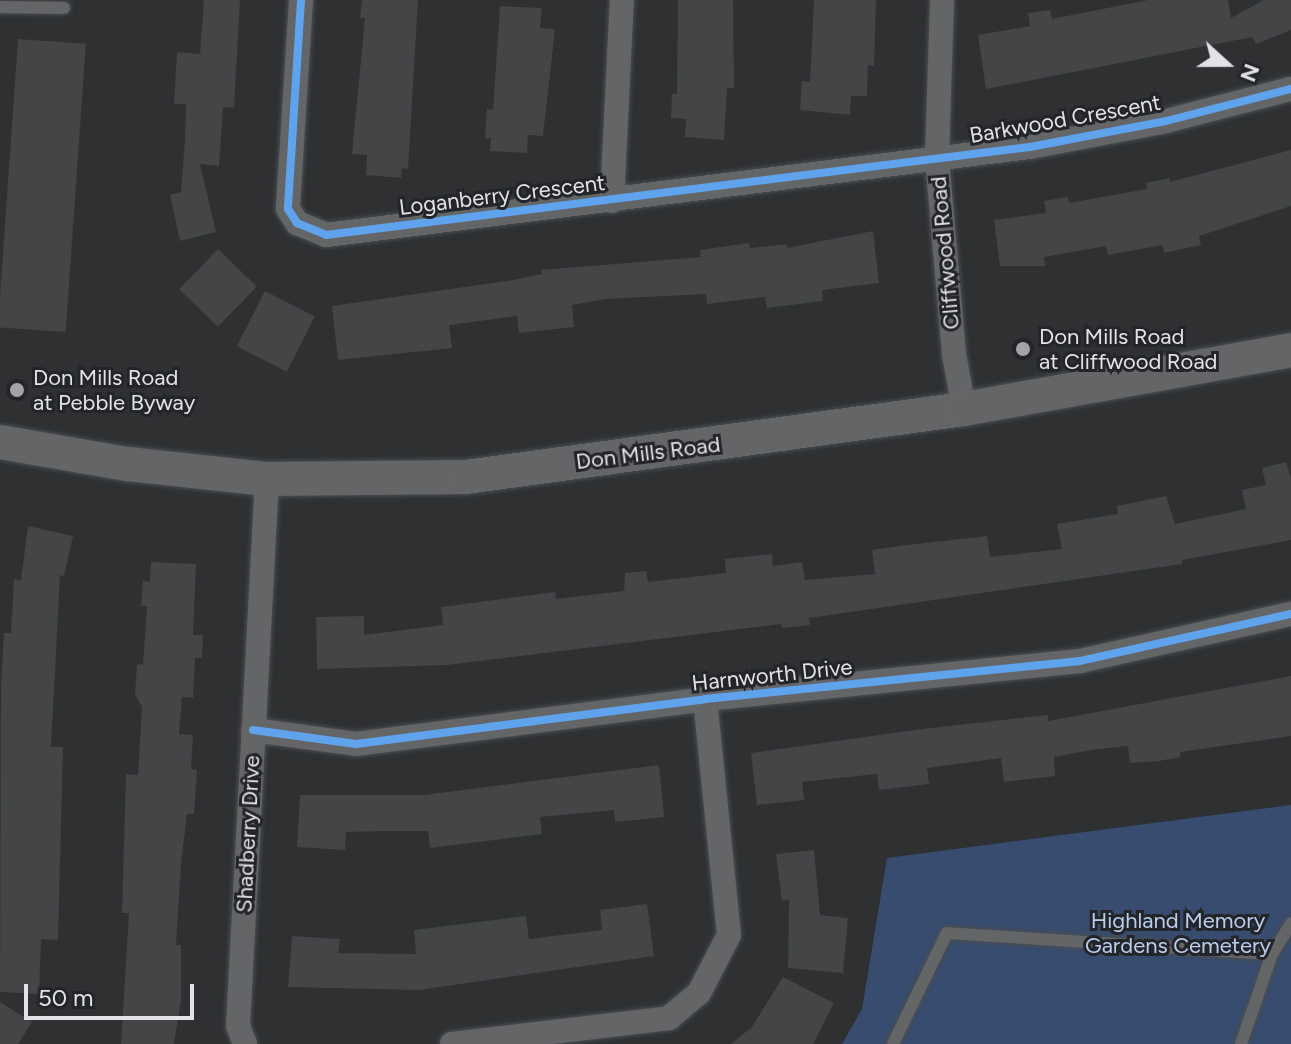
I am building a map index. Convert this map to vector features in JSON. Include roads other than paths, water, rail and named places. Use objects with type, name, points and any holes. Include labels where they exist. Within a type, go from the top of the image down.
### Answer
[{"type":"main road","name":"Don Mills Road","points":[[0,442],[128,464],[267,479],[466,477],[964,409],[1155,379],[1291,350]]},
{"type":"street","name":"Loganberry Crescent","points":[[301,0],[288,209],[297,223],[326,235],[937,159]]},
{"type":"street","points":[[612,201],[622,0]]},
{"type":"street","name":"Cliffwood Road","points":[[942,0],[937,159],[954,354],[964,409]]},
{"type":"street","name":"Barkwood Crescent","points":[[937,159],[1101,135],[1291,89]]},
{"type":"street","name":"Shadberry Drive","points":[[245,1044],[238,1026],[267,479]]},
{"type":"street","name":"Harnworth Drive","points":[[253,730],[356,744],[705,699],[1080,661],[1291,614]]},
{"type":"street","points":[[452,1044],[669,1018],[699,993],[729,935],[705,699]]},
{"type":"lane","points":[[0,7],[48,4],[64,8]]},
{"type":"lane","points":[[1241,1044],[1272,954],[1291,923]]},
{"type":"lane","points":[[893,1044],[947,933],[1272,954]]},
{"type":"place","name":"Don Mills Road at Cliffwood Road","points":[[1023,349]]},
{"type":"place","name":"Don Mills Road at Pebble Byway","points":[[17,390]]},
{"type":"park label","name":"Highland Memory Gardens Cemetery","points":[[1178,932]]}]
